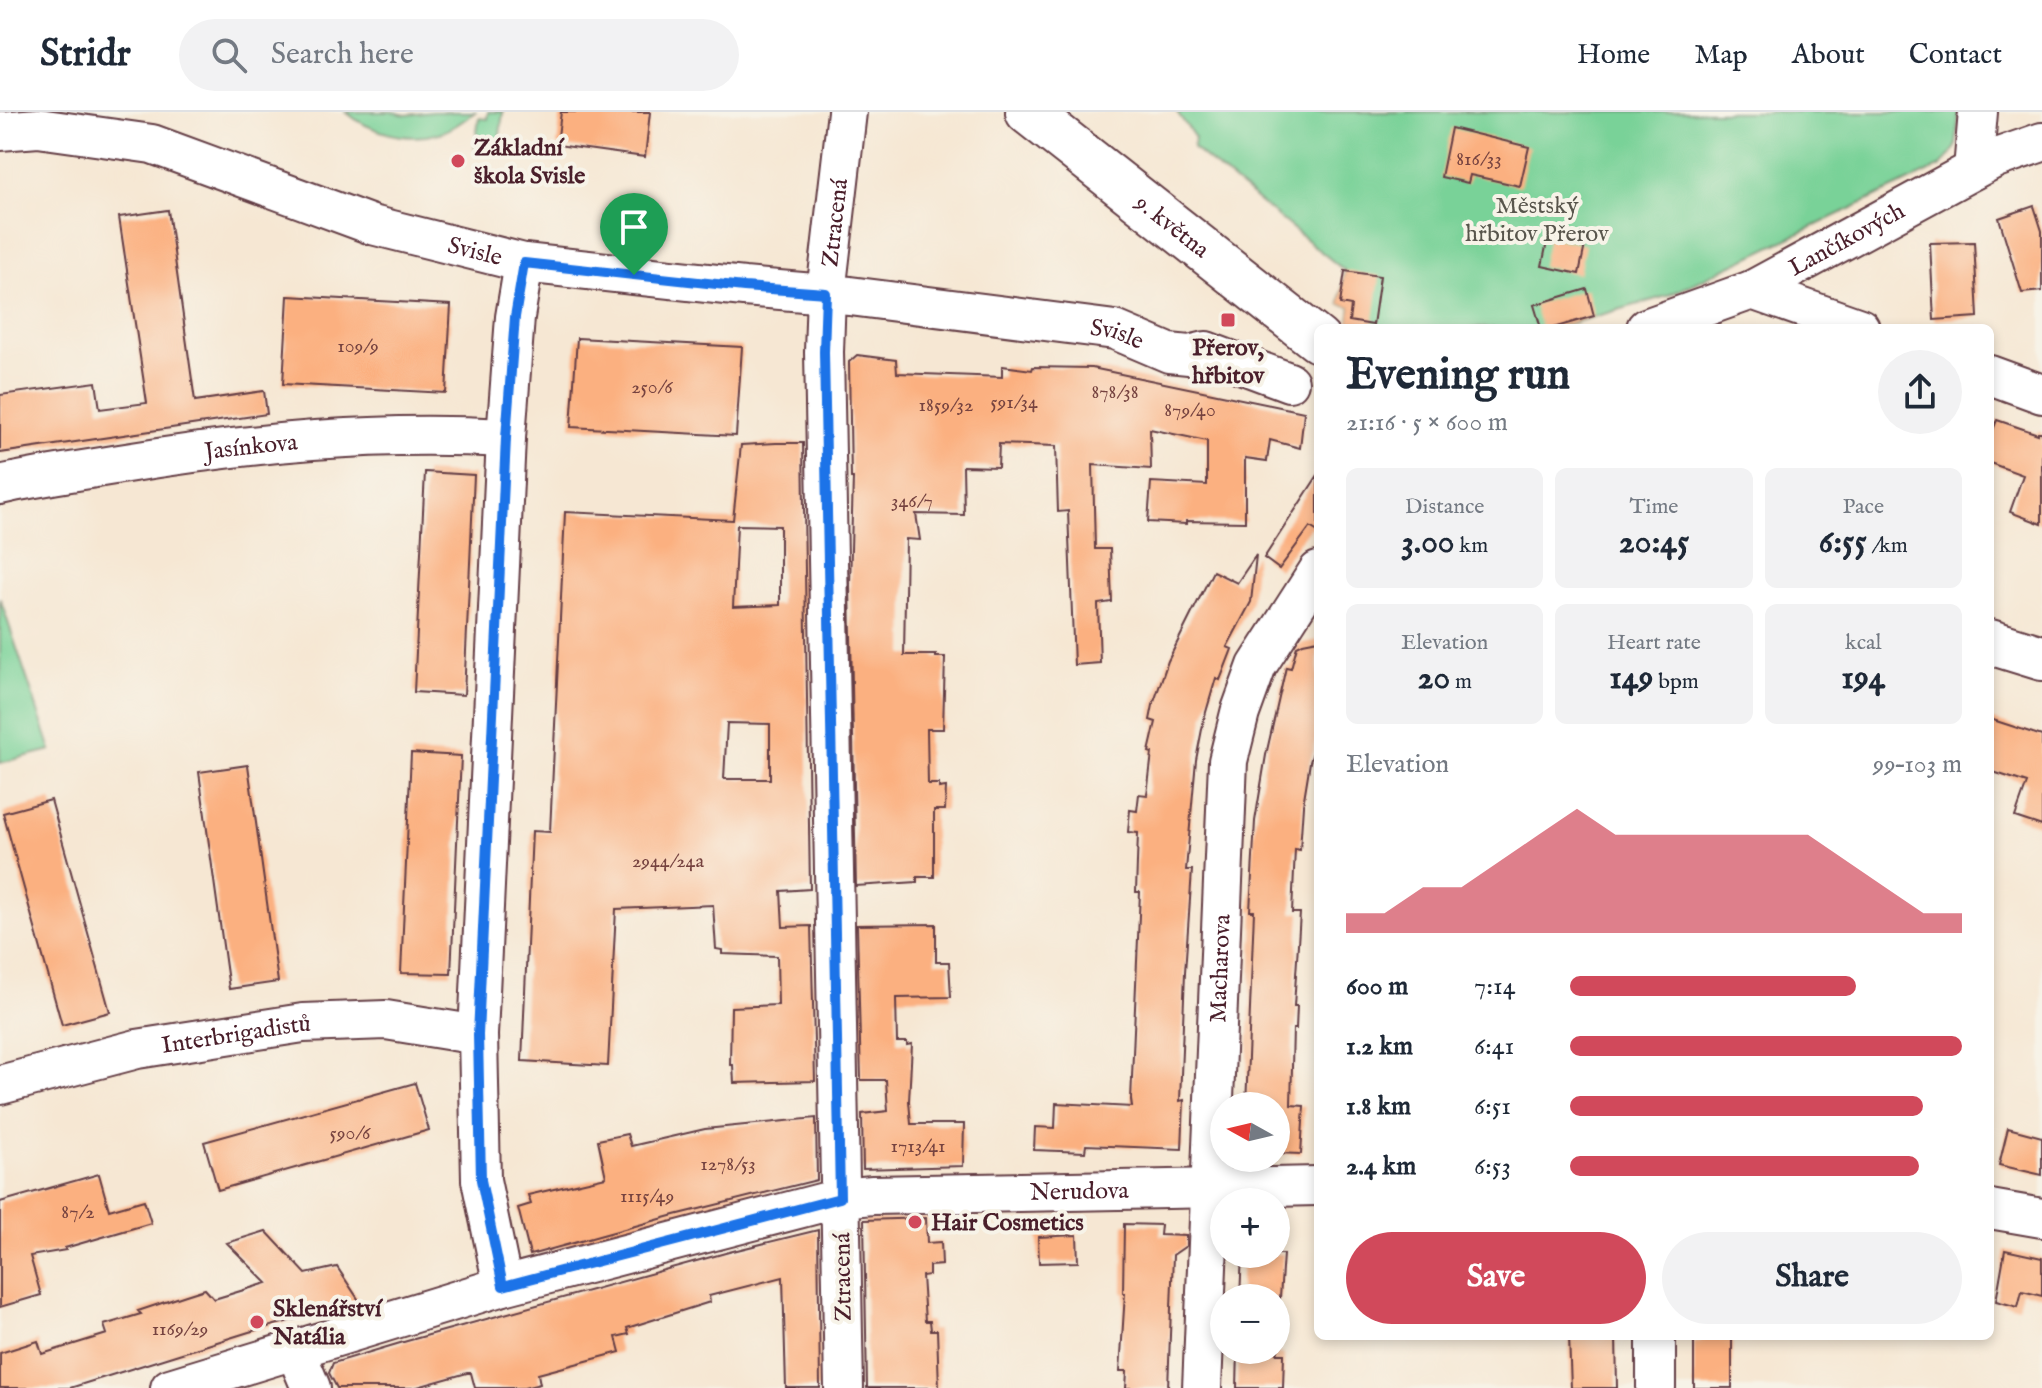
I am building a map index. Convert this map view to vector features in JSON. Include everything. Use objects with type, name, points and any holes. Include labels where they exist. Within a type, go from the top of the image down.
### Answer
[{"type":"main road","name":"9. května","points":[[1028,112],[1314,337]]},
{"type":"main road","points":[[1994,643],[2042,658]]},
{"type":"street","name":"Ztracená","points":[[844,1388],[824,368],[826,293],[847,112]]},
{"type":"street","points":[[1973,170],[1978,112]]},
{"type":"street","name":"Svisle","points":[[0,131],[38,128],[152,144],[372,225],[524,263],[826,293],[1115,330],[1169,353],[1189,355],[1206,351],[1289,382]]},
{"type":"street","name":"Lančíkových","points":[[1657,324],[1752,290],[1996,158],[2042,142]]},
{"type":"street","points":[[503,1286],[481,1180],[478,1035],[506,438],[515,317],[524,263]]},
{"type":"street","points":[[1752,290],[1849,324]]},
{"type":"street","points":[[1994,376],[2042,394]]},
{"type":"street","name":"Jasínkova","points":[[0,485],[199,451],[293,441],[410,435],[506,438]]},
{"type":"street","name":"Macharova","points":[[1202,1388],[1228,761],[1240,713],[1257,666],[1314,577]]},
{"type":"street","name":"Interbrigadistů","points":[[0,1085],[137,1049],[303,1023],[386,1020],[478,1035]]},
{"type":"street","name":"Nerudova","points":[[170,1388],[503,1286],[840,1198],[1314,1186]]},
{"type":"street","points":[[1994,1210],[2042,1218]]},
{"type":"street","points":[[1656,1340],[1656,1388]]},
{"type":"street","points":[[295,1350],[311,1388]]},
{"type":"green space","points":[[346,112],[406,115],[475,112],[441,132],[413,137],[377,130]]},
{"type":"green space","points":[[488,112],[503,112],[498,150],[475,148],[479,118],[487,119]]},
{"type":"green space","name":"Městský hřbitov Přerov","points":[[1177,112],[1959,112],[1956,147],[1941,166],[1667,296],[1569,324],[1367,324],[1349,321],[1351,306],[1340,304],[1345,271],[1193,148],[1195,138]]},
{"type":"green space","points":[[0,598],[51,750],[0,763]]},
{"type":"building","points":[[561,112],[650,112],[645,157],[557,145]]},
{"type":"building","points":[[1451,128],[1529,147],[1520,186],[1470,175],[1468,183],[1441,177]]},
{"type":"building","points":[[2034,206],[2042,231],[2042,291],[2022,293],[1999,218]]},
{"type":"building","points":[[168,210],[195,401],[264,391],[267,414],[0,453],[0,395],[96,382],[100,409],[147,403],[119,217]]},
{"type":"building","points":[[1548,237],[1585,245],[1579,274],[1542,266]]},
{"type":"building","points":[[1974,242],[1978,317],[1934,320],[1930,243]]},
{"type":"building","points":[[1345,271],[1380,276],[1373,324],[1349,321],[1351,306],[1340,304]]},
{"type":"building","points":[[1587,289],[1594,316],[1567,324],[1540,324],[1534,305]]},
{"type":"building","points":[[288,296],[451,305],[446,393],[283,384]]},
{"type":"building","points":[[577,338],[742,347],[736,436],[571,427]]},
{"type":"building","points":[[857,355],[896,360],[897,373],[1002,377],[1002,366],[1032,370],[1033,367],[1092,368],[1304,412],[1300,448],[1270,440],[1267,461],[1245,458],[1245,522],[1148,522],[1151,482],[1207,485],[1207,441],[1150,429],[1151,469],[1093,465],[1095,549],[1110,549],[1112,602],[1098,604],[1100,663],[1074,665],[1068,511],[1058,512],[1056,446],[999,444],[998,467],[963,466],[964,515],[916,514],[920,540],[906,539],[904,655],[945,657],[943,729],[927,729],[928,784],[946,787],[945,810],[934,810],[934,877],[917,877],[917,882],[856,886],[850,585],[853,478],[849,362]]},
{"type":"building","points":[[1997,420],[2038,434],[2042,432],[2042,524],[2010,512],[2023,475],[1994,464],[1994,428]]},
{"type":"building","points":[[803,443],[810,889],[781,891],[783,927],[811,926],[815,1081],[734,1083],[733,1065],[730,1065],[731,1007],[778,1005],[777,956],[722,954],[722,950],[716,949],[713,905],[616,909],[608,1066],[522,1061],[532,831],[550,832],[565,512],[733,520],[741,445]],"holes":[[[737,525],[780,526],[780,605],[733,607]],[[727,723],[770,724],[770,779],[724,779]]]},
{"type":"building","points":[[425,472],[474,475],[464,695],[414,692]]},
{"type":"building","points":[[1314,481],[1314,530],[1310,527],[1279,569],[1264,558]]},
{"type":"building","points":[[1256,555],[1251,602],[1227,647],[1232,649],[1220,680],[1216,678],[1196,760],[1186,870],[1192,870],[1180,1101],[1184,1100],[1182,1149],[1086,1145],[1085,1152],[1034,1150],[1035,1127],[1055,1128],[1056,1103],[1132,1107],[1140,892],[1136,892],[1138,833],[1128,832],[1130,810],[1137,811],[1139,794],[1147,795],[1152,753],[1149,752],[1156,722],[1150,720],[1153,705],[1168,661],[1213,571],[1237,583]]},
{"type":"building","points":[[1314,641],[1314,749],[1303,805],[1300,850],[1295,849],[1292,913],[1300,913],[1291,1105],[1304,1106],[1301,1154],[1290,1154],[1290,1092],[1247,1092],[1255,821],[1286,667],[1291,668],[1297,646]]},
{"type":"building","points":[[1994,720],[2042,736],[2042,826],[2015,817],[2027,783],[1994,772]]},
{"type":"building","points":[[411,753],[461,756],[451,974],[401,973]]},
{"type":"building","points":[[248,765],[278,982],[229,989],[199,772]]},
{"type":"building","points":[[51,800],[110,1012],[62,1025],[3,813]]},
{"type":"building","points":[[936,924],[936,962],[949,962],[951,997],[896,998],[897,1042],[912,1044],[911,1124],[964,1124],[963,1166],[863,1169],[862,1114],[888,1111],[886,1080],[861,1080],[857,925]]},
{"type":"building","points":[[415,1083],[429,1130],[218,1190],[204,1142]]},
{"type":"building","points":[[816,1118],[817,1180],[530,1255],[518,1208],[531,1204],[528,1195],[606,1177],[598,1140],[627,1134],[631,1146],[705,1129]]},
{"type":"building","points":[[2008,1128],[2042,1137],[2042,1175],[1999,1165]]},
{"type":"building","points":[[99,1174],[109,1210],[144,1200],[151,1223],[66,1250],[30,1256],[41,1295],[0,1307],[0,1202]]},
{"type":"building","points":[[926,1218],[927,1243],[941,1242],[942,1265],[929,1266],[929,1275],[922,1276],[925,1321],[930,1321],[931,1330],[937,1330],[939,1388],[867,1388],[864,1220]]},
{"type":"building","points":[[1124,1224],[1161,1225],[1160,1235],[1186,1236],[1186,1246],[1173,1255],[1168,1388],[1126,1388],[1127,1371],[1120,1371],[1125,1293]]},
{"type":"building","points":[[818,1230],[820,1388],[786,1388],[783,1277],[709,1296],[710,1302],[627,1328],[629,1334],[616,1337],[620,1352],[538,1374],[540,1384],[524,1388],[475,1388],[471,1373],[467,1373],[414,1388],[337,1388],[329,1373],[333,1363],[407,1341]]},
{"type":"building","points":[[266,1231],[306,1274],[337,1267],[360,1302],[249,1332],[70,1388],[0,1388],[0,1353],[38,1341],[42,1354],[107,1334],[104,1325],[205,1289],[214,1299],[267,1283],[227,1243]]},
{"type":"building","points":[[1077,1235],[1078,1262],[1039,1263],[1038,1237]]},
{"type":"building","points":[[2005,1250],[2042,1258],[2042,1296],[2022,1291],[2018,1307],[1996,1301]]},
{"type":"building","points":[[1241,1268],[1282,1268],[1281,1284],[1241,1284]]},
{"type":"building","points":[[1569,1340],[1616,1340],[1617,1388],[1571,1388]]},
{"type":"building","points":[[1732,1340],[1732,1388],[1694,1388],[1694,1341]]},
{"type":"building","points":[[1238,1364],[1284,1364],[1283,1388],[1237,1388]]},
{"type":"place","name":"Základní škola Svisle","points":[[458,161]]},
{"type":"place","name":"Přerov, hřbitov","points":[[1228,320]]},
{"type":"place","name":"Hair Cosmetics","points":[[915,1222]]},
{"type":"place","name":"Sklenářství Natália","points":[[257,1322]]},
{"type":"route","points":[[524,263],[634,275],[826,293],[824,352],[840,1198],[503,1286],[481,1180],[478,1035],[506,438],[515,317],[524,263]]}]
